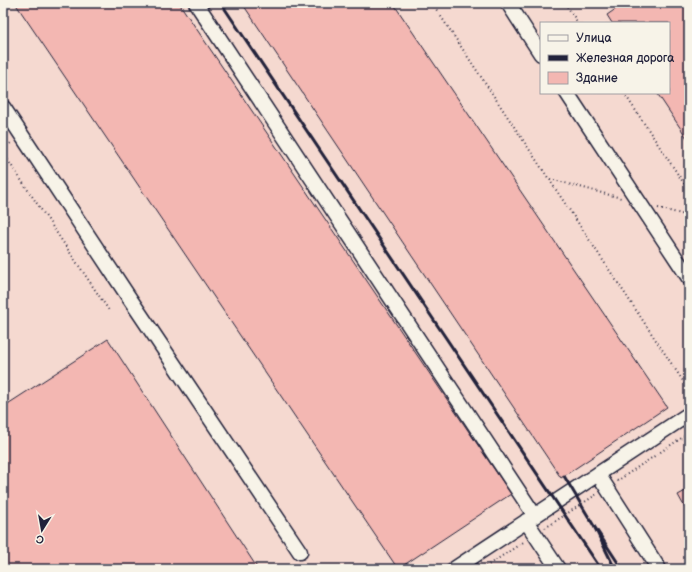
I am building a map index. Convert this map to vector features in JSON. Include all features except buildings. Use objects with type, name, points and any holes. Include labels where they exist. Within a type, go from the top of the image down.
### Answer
[{"type":"lane","points":[[196,3],[530,518],[535,534],[558,569]]},
{"type":"lane","points":[[508,3],[540,52]]},
{"type":"lane","points":[[568,94],[689,278]]},
{"type":"lane","points":[[3,107],[300,552]]},
{"type":"lane","points":[[454,569],[689,414]]},
{"type":"lane","points":[[598,474],[659,569]]},
{"type":"path","points":[[432,3],[689,390]]},
{"type":"path","points":[[565,3],[577,22]]},
{"type":"path","points":[[625,94],[689,191]]},
{"type":"path","points":[[3,153],[110,312]]},
{"type":"path","points":[[482,569],[689,434]]},
{"type":"shaded area","points":[[3,3],[689,3],[689,569],[3,569]]},
{"type":"railway","points":[[221,3],[601,569]]},
{"type":"railway","points":[[564,476],[594,526]]},
{"type":"railway","points":[[615,569],[594,526],[622,569]]}]
